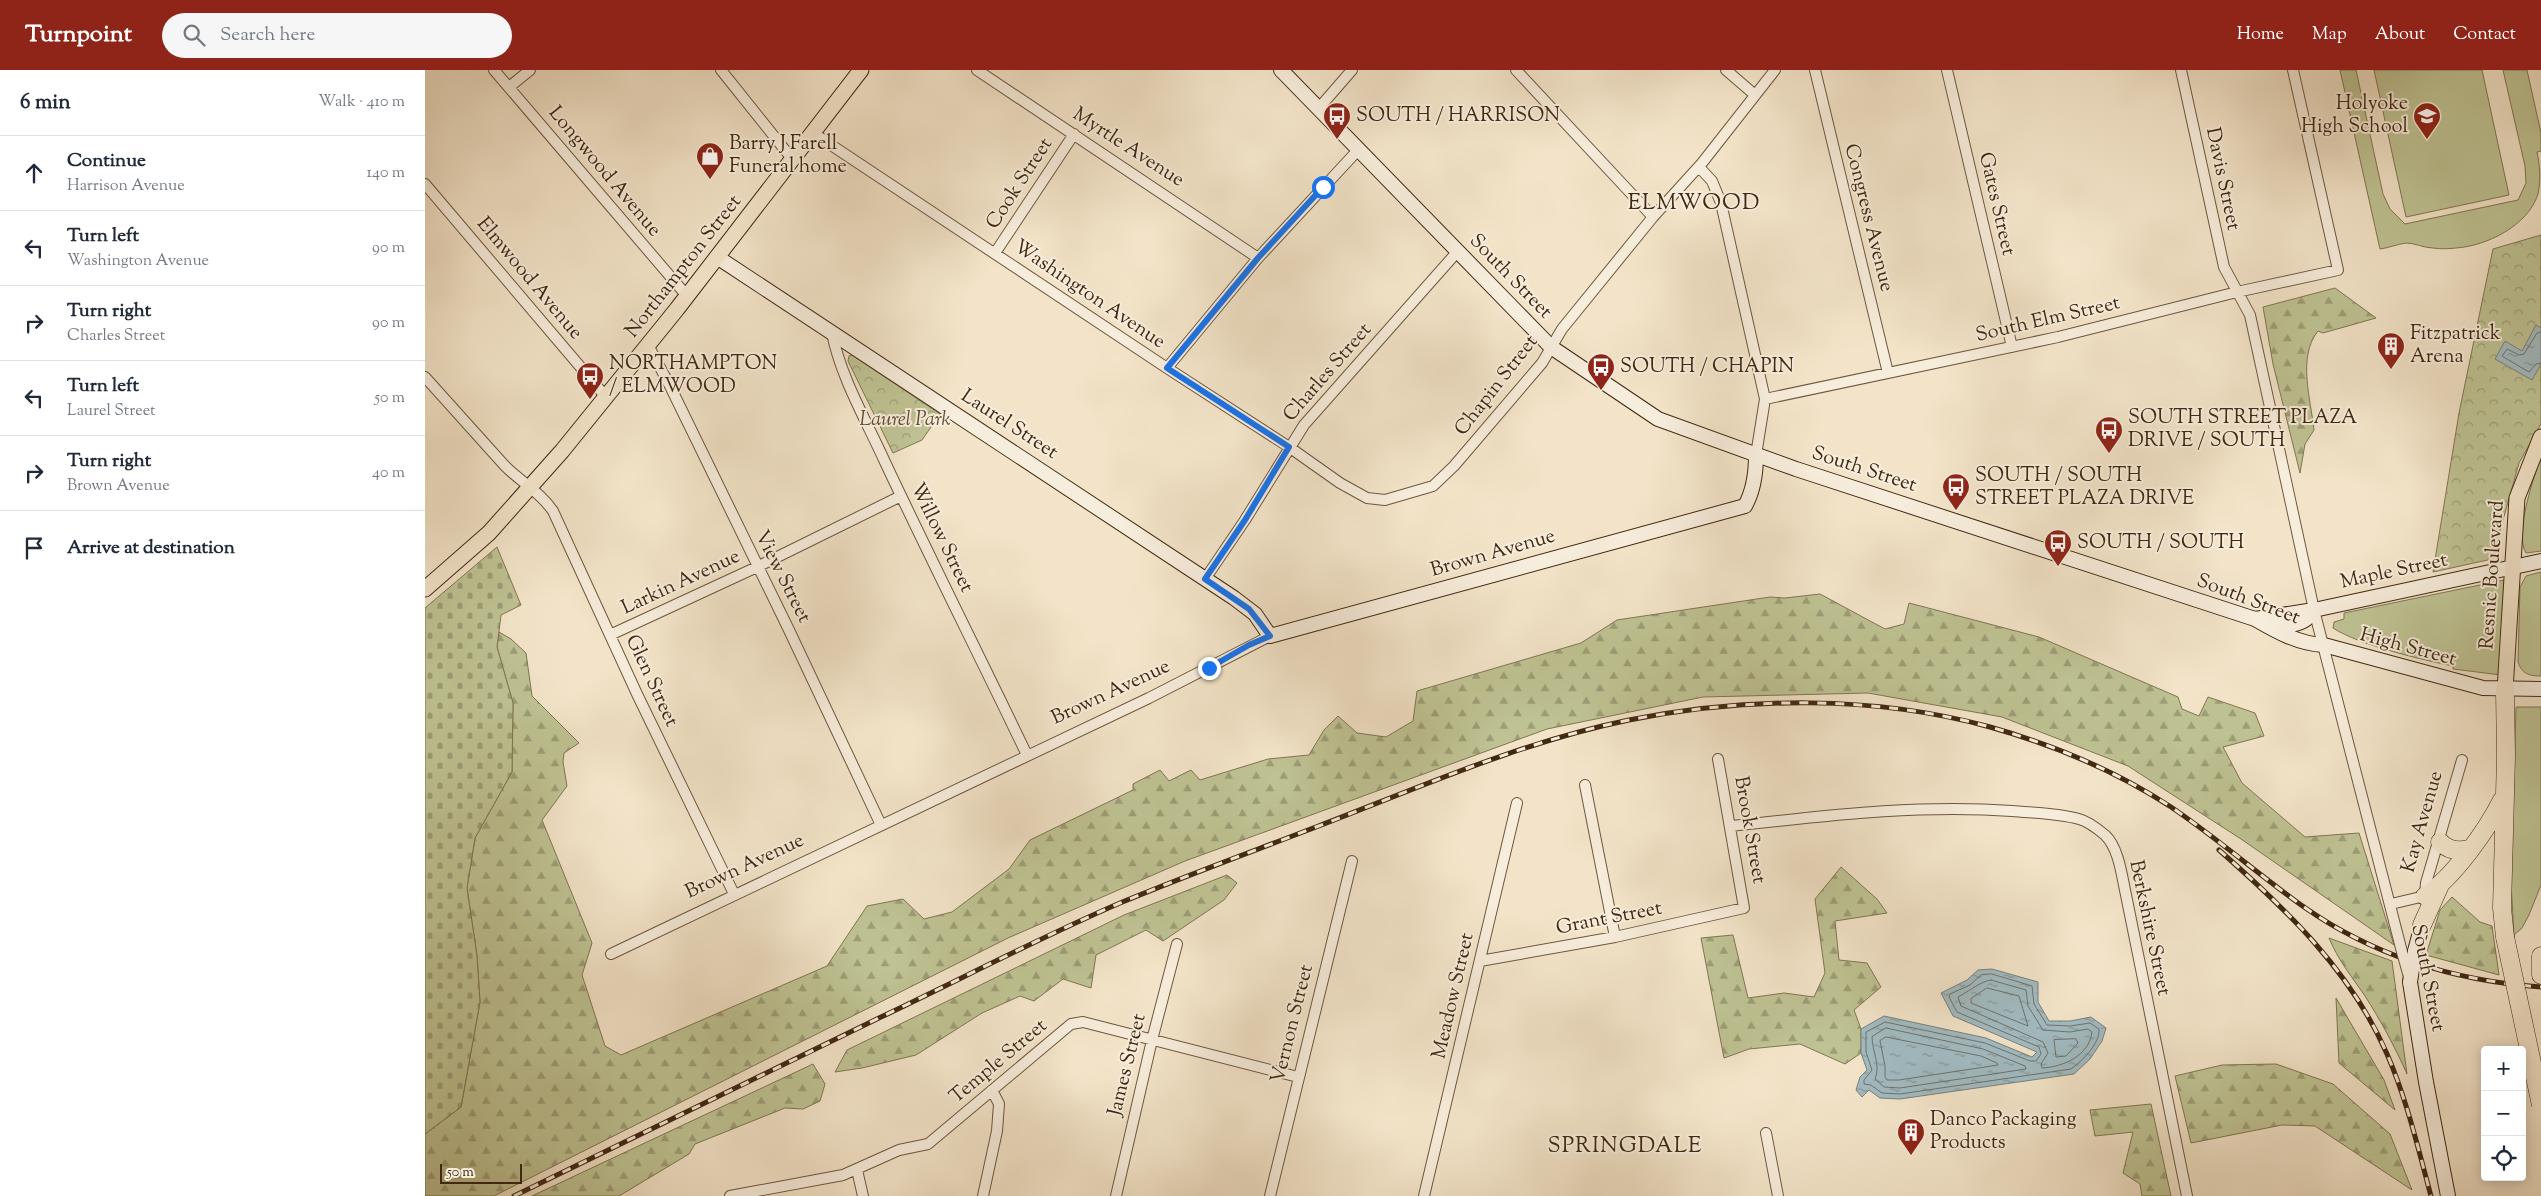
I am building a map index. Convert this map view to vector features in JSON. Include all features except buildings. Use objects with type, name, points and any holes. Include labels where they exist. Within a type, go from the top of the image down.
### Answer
[{"type":"highway","points":[[2505,690],[2507,756],[2504,795],[2503,908],[2505,937],[2517,1003],[2541,1105]]},
{"type":"highway","points":[[2422,925],[2442,883],[2491,822],[2504,795]]},
{"type":"highway","points":[[2440,842],[2446,848],[2455,850],[2469,849]]},
{"type":"highway","points":[[2425,896],[2442,883]]},
{"type":"highway","points":[[2541,956],[2541,975]]},
{"type":"main road","name":"Northampton Street","points":[[425,589],[489,533],[531,487],[687,296],[861,70]]},
{"type":"main road","name":"South Street","points":[[1281,70],[1551,347],[1587,374],[1659,419],[1756,455],[2255,619],[2280,633],[2311,644],[2324,645]]},
{"type":"main road","name":"Laurel Street","points":[[717,258],[1249,609],[1270,636]]},
{"type":"main road","name":"Resnic Boulevard","points":[[2505,690],[2517,498],[2527,467],[2541,437]]},
{"type":"main road","name":"Brown Avenue","points":[[1270,636],[1745,506],[1751,494],[1756,473],[1756,455]]},
{"type":"main road","name":"Maple Street","points":[[2314,610],[2541,561]]},
{"type":"main road","points":[[2255,619],[2278,625],[2297,624],[2309,620],[2314,610]]},
{"type":"main road","name":"High Street","points":[[2324,645],[2483,688],[2541,690]]},
{"type":"main road","name":"Kay Avenue","points":[[2410,982],[2409,951],[2422,925]]},
{"type":"main road","name":"South Street","points":[[2410,982],[2426,1082],[2448,1196]]},
{"type":"street","name":"Longwood Avenue","points":[[494,70],[687,296]]},
{"type":"street","points":[[509,87],[530,70]]},
{"type":"street","points":[[721,70],[793,160]]},
{"type":"street","name":"Myrtle Avenue","points":[[977,70],[1258,258]]},
{"type":"street","points":[[1319,108],[1353,70]]},
{"type":"street","points":[[1515,70],[1653,217]]},
{"type":"street","points":[[1726,70],[1755,95]]},
{"type":"street","name":"Chapin Street","points":[[1373,500],[1385,500],[1425,490],[1441,480],[1542,363],[1562,329],[1653,217],[1699,167],[1775,70]]},
{"type":"street","name":"Congress Avenue","points":[[1815,70],[1888,373]]},
{"type":"street","name":"Gates Street","points":[[1947,70],[2012,347]]},
{"type":"street","name":"Davis Street","points":[[2181,70],[2224,267],[2251,320],[2314,610],[2324,645]]},
{"type":"street","name":"South Elm Street","points":[[1765,399],[2012,347],[2237,292],[2338,270],[2293,70]]},
{"type":"street","name":"Washington Avenue","points":[[813,133],[1289,447],[1340,483],[1373,500]]},
{"type":"street","name":"Cook Street","points":[[995,253],[1074,134]]},
{"type":"street","points":[[1167,368],[1258,258],[1359,149]]},
{"type":"street","points":[[1699,167],[1712,181],[1721,203],[1765,399],[1756,455]]},
{"type":"street","name":"Elmwood Avenue","points":[[425,184],[606,397]]},
{"type":"street","name":"Charles Street","points":[[1205,579],[1245,520],[1304,425],[1458,251]]},
{"type":"street","name":"Willow Street","points":[[831,333],[844,372],[901,496],[1027,755]]},
{"type":"street","name":"View Street","points":[[648,345],[670,386],[881,825]]},
{"type":"street","name":"Glen Street","points":[[425,376],[505,466],[519,480],[531,487],[553,511],[734,894]]},
{"type":"street","name":"Larkin Avenue","points":[[610,635],[757,567],[901,496]]},
{"type":"street","name":"Brown Avenue","points":[[611,954],[1149,698],[1270,636]]},
{"type":"street","name":"South Street","points":[[2324,645],[2356,778],[2391,904],[2409,951]]},
{"type":"street","name":"Brook Street","points":[[1718,759],[1732,826],[1744,908]]},
{"type":"street","name":"Kay Avenue","points":[[2422,925],[2426,883],[2440,842],[2462,760]]},
{"type":"street","points":[[1585,785],[1615,937]]},
{"type":"street","name":"Meadow Street","points":[[1424,1196],[1517,803]]},
{"type":"street","name":"Berkshire Street","points":[[1732,826],[1856,814],[1985,809],[2081,819],[2106,836],[2117,856],[2126,895],[2187,1196]]},
{"type":"street","name":"Vernon Street","points":[[1270,1196],[1297,1077],[1352,861]]},
{"type":"street","name":"Kay Avenue","points":[[2391,904],[2425,896]]},
{"type":"street","name":"Grant Street","points":[[1480,961],[1615,937],[1744,908]]},
{"type":"street","name":"James Street","points":[[1116,1196],[1152,1040],[1177,944]]},
{"type":"street","name":"Temple Street","points":[[730,1196],[843,1175],[857,1170],[872,1160],[899,1150],[928,1144],[1071,1024],[1083,1022],[1297,1077]]},
{"type":"street","points":[[983,1196],[983,1186],[997,1131],[999,1104],[992,1090]]},
{"type":"street","points":[[1766,1133],[1778,1196]]},
{"type":"street","points":[[857,1170],[863,1196]]},
{"type":"green space","points":[[2340,70],[2356,70],[2383,194],[2390,209],[2405,224],[2518,200],[2526,183],[2525,166],[2503,70],[2527,70],[2541,133],[2541,151],[2537,152],[2540,173],[2538,194],[2525,216],[2505,232],[2468,246],[2444,249],[2406,243],[2380,249]]},
{"type":"green space","points":[[2374,70],[2482,70],[2509,195],[2406,217]]},
{"type":"green space","points":[[2541,235],[2541,424],[2519,463],[2492,559],[2433,572],[2459,413],[2493,249]]},
{"type":"green space","points":[[2335,288],[2376,318],[2323,333],[2318,331],[2312,341],[2308,353],[2307,379],[2314,430],[2305,444],[2300,473],[2273,364],[2263,307]]},
{"type":"green space","name":"Laurel Park","points":[[852,355],[940,414],[922,440],[893,453],[848,361],[849,356]]},
{"type":"green space","points":[[2541,456],[2541,551],[2526,553],[2522,533],[2526,505]]},
{"type":"green space","points":[[497,547],[521,605],[501,615],[497,647],[513,703],[512,772],[475,838],[467,888],[477,956],[480,1002],[461,1107],[425,1134],[425,608]]},
{"type":"green space","points":[[2541,572],[2541,676],[2533,676],[2527,674],[2518,662],[2520,587],[2526,576]]},
{"type":"green space","points":[[2504,580],[2501,675],[2453,669],[2453,666],[2374,646],[2333,628],[2334,622],[2344,619],[2344,613]]},
{"type":"green space","points":[[1820,594],[1885,629],[1904,624],[1909,603],[2039,637],[2178,697],[2182,709],[2199,716],[2208,697],[2255,713],[2264,736],[2223,747],[2242,783],[2305,837],[2359,833],[2394,945],[2241,839],[2128,766],[2002,717],[1868,693],[1703,697],[1547,729],[1185,861],[1008,938],[494,1196],[425,1196],[425,1134],[461,1107],[480,1002],[477,956],[467,888],[475,838],[512,772],[513,703],[497,647],[499,632],[511,639],[526,653],[532,696],[579,743],[564,753],[563,762],[567,786],[542,820],[592,943],[582,975],[605,1046],[621,1055],[827,966],[867,906],[903,899],[924,919],[952,912],[1009,869],[1030,840],[1133,790],[1133,784],[1160,770],[1169,781],[1191,770],[1200,780],[1268,759],[1309,755],[1324,730],[1338,716],[1357,733],[1386,737],[1413,721],[1417,691],[1581,643],[1617,620],[1770,597],[1785,598]]},
{"type":"green space","points":[[2516,707],[2541,707],[2541,885],[2522,928],[2514,935],[2511,882]]},
{"type":"green space","points":[[1841,867],[1877,899],[1887,913],[1835,921],[1839,960],[1867,963],[1881,987],[1854,1010],[1861,1029],[1861,1053],[1845,1064],[1800,1044],[1749,1049],[1724,1058],[1701,938],[1733,935],[1748,998],[1784,993],[1814,997],[1825,973],[1815,899]]},
{"type":"green space","points":[[1227,875],[1237,883],[1224,900],[1163,941],[1146,930],[1096,955],[1091,988],[1063,979],[1034,1001],[1020,996],[982,1013],[916,1055],[862,1068],[835,1072],[847,1050],[1124,915]]},
{"type":"green space","points":[[2452,897],[2480,922],[2492,926],[2499,975],[2426,955],[2440,910]]},
{"type":"green space","points":[[2329,938],[2392,961],[2407,1074],[2393,1044],[2365,996],[2341,961]]},
{"type":"green space","points":[[2336,998],[2384,1080],[2395,1110],[2339,1063]]},
{"type":"green space","points":[[813,1064],[825,1084],[820,1101],[803,1109],[785,1108],[695,1144],[689,1154],[619,1196],[532,1196]]},
{"type":"green space","points":[[2276,1064],[2333,1084],[2390,1134],[2412,1190],[2315,1126],[2282,1125],[2191,1143],[2175,1076],[2222,1065]]},
{"type":"green space","points":[[2151,1104],[2171,1196],[2142,1196],[2140,1184],[2123,1173],[2133,1132],[2095,1136],[2090,1110]]},
{"type":"water","points":[[2536,325],[2541,328],[2541,364],[2532,380],[2495,359],[2505,341],[2522,351]]},
{"type":"water","points":[[1992,969],[2038,982],[2038,1002],[2049,1021],[2070,1021],[2091,1017],[2106,1028],[2102,1041],[2090,1059],[2074,1074],[1900,1099],[1880,1098],[1869,1090],[1862,1097],[1856,1090],[1860,1077],[1867,1070],[1861,1053],[1861,1029],[1884,1016],[1986,1038],[2032,1057],[2037,1052],[1953,1016],[1941,993],[1967,980],[1978,970]]},
{"type":"railway","points":[[514,1196],[1030,944],[1144,893],[1509,753],[1589,729],[1629,720],[1673,712],[1718,707],[1810,703],[1901,709],[1990,727],[2038,742],[2084,760],[2150,794],[2205,831],[2304,907],[2359,939],[2387,952],[2447,972],[2509,984],[2541,987]]},
{"type":"railway","points":[[2219,850],[2268,895],[2315,943],[2355,995],[2372,1024],[2394,1071],[2412,1124],[2431,1196]]},
{"type":"place","name":"SOUTH / HARRISON","points":[[1337,140]]},
{"type":"place","name":"Holyoke High School","points":[[2427,140]]},
{"type":"place","name":"Barry J Farell Funeral home","points":[[710,180]]},
{"type":"place","name":"Fitzpatrick Arena","points":[[2391,370]]},
{"type":"place","name":"SOUTH / CHAPIN","points":[[1601,391]]},
{"type":"place","name":"NORTHAMPTON / ELMWOOD","points":[[590,400]]},
{"type":"place","name":"SOUTH STREET PLAZA DRIVE / SOUTH","points":[[2109,454]]},
{"type":"place","name":"SOUTH / SOUTH STREET PLAZA DRIVE","points":[[1956,511]]},
{"type":"place","name":"SOUTH / SOUTH","points":[[2058,567]]},
{"type":"place","name":"Danco Packaging Products","points":[[1911,1156]]},
{"type":"district","name":"ELMWOOD","points":[[1694,204]]},
{"type":"district","name":"SPRINGDALE","points":[[1625,1147]]},
{"type":"route","points":[[1209,668],[1249,645],[1270,636],[1255,614],[1205,579],[1245,520],[1289,447],[1167,368],[1258,258],[1323,187]]}]
